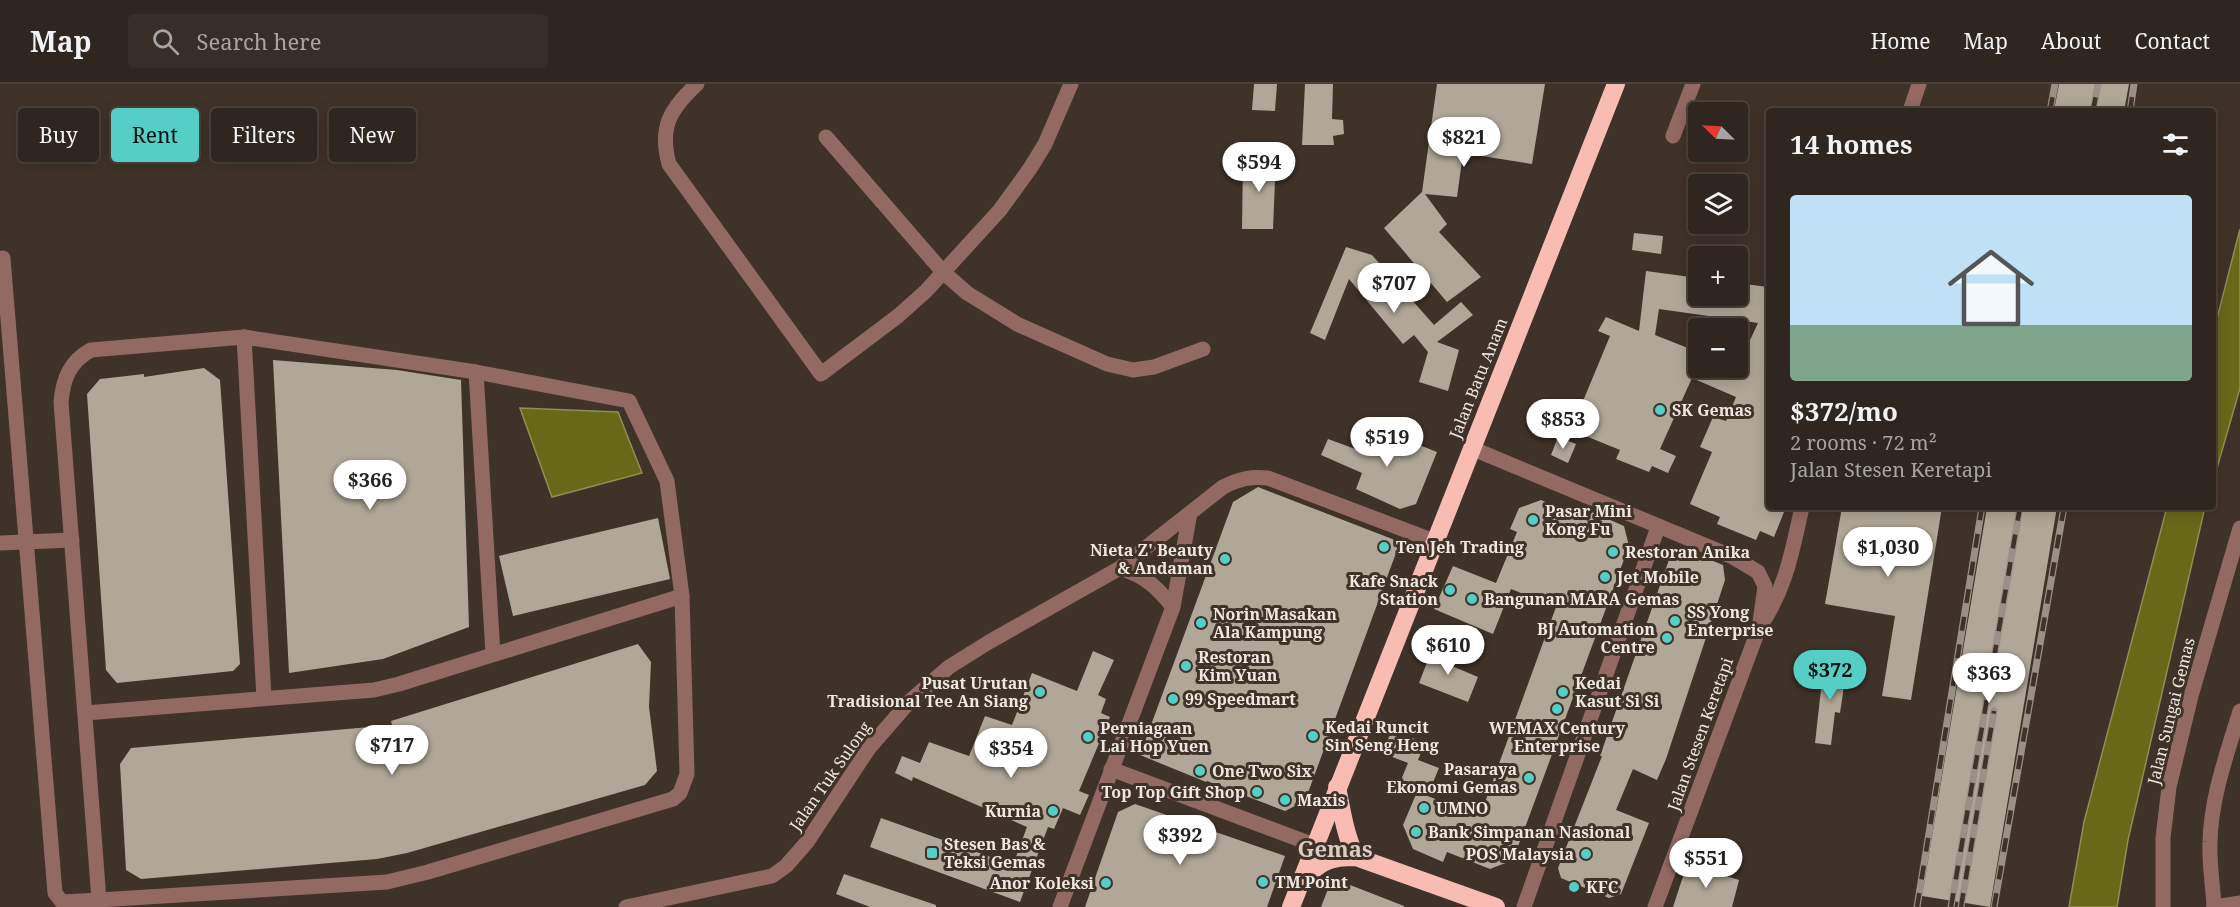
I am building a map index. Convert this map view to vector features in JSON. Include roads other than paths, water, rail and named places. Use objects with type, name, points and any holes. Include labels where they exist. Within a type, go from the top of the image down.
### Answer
[{"type":"highway","name":"Jalan Batu Anam","points":[[1291,907],[1616,84]]},
{"type":"highway","points":[[1337,787],[1344,826],[1356,857]]},
{"type":"highway","points":[[1301,880],[1317,867],[1336,857],[1356,857],[1496,907]]},
{"type":"street","points":[[697,84],[670,114],[665,148],[669,164],[821,374],[898,316],[926,291],[1000,210],[1045,144],[1071,84]]},
{"type":"street","points":[[1673,135],[1693,84]]},
{"type":"street","points":[[1911,108],[1919,84]]},
{"type":"street","points":[[826,137],[943,272],[967,293],[1017,324],[1107,364],[1122,368],[1144,370],[1203,349]]},
{"type":"street","points":[[3,258],[56,893],[62,902],[99,904],[387,882],[428,872],[673,799],[680,793],[687,774],[682,596],[667,481],[629,401],[476,372],[244,337],[91,350],[81,355],[69,369],[61,402],[99,904]]},
{"type":"street","points":[[244,337],[264,698]]},
{"type":"street","points":[[476,372],[493,654]]},
{"type":"street","points":[[1471,448],[1732,557],[1758,572],[1765,586],[1759,628]]},
{"type":"street","name":"Jalan Tuk Sulong","points":[[626,907],[772,876],[786,866],[807,842],[869,748],[909,702],[949,667],[988,642],[1120,568],[1232,483],[1251,476],[1268,478],[1434,541]]},
{"type":"street","name":"Jalan Stesen Keretapi","points":[[1655,907],[1759,628],[1772,609],[1783,586],[1801,510]]},
{"type":"street","points":[[1060,907],[1173,607],[1190,513]]},
{"type":"street","points":[[1524,907],[1658,527]]},
{"type":"street","name":"Jalan Sungai Gemas","points":[[2163,907],[2163,838],[2169,787],[2191,696],[2240,528]]},
{"type":"street","points":[[0,543],[27,540],[72,540]]},
{"type":"street","points":[[1120,568],[1139,574],[1156,586],[1173,607]]},
{"type":"street","points":[[85,713],[374,690],[682,596]]},
{"type":"street","points":[[2240,711],[2217,788],[2210,843],[2214,907],[2240,903]]},
{"type":"street","points":[[1111,769],[1314,845]]},
{"type":"railway","points":[[2051,108],[2055,84]]},
{"type":"railway","points":[[2094,108],[2098,84]]},
{"type":"railway","points":[[2130,108],[2134,84]]},
{"type":"railway","points":[[1917,907],[1982,510]]},
{"type":"railway","points":[[1951,907],[2019,510]]},
{"type":"railway","points":[[1994,907],[2063,510]]},
{"type":"railway","points":[[1961,907],[1994,711]]},
{"type":"place","name":"SK Gemas","points":[[1660,410]]},
{"type":"place","name":"Pasar Mini Kong Fu","points":[[1533,520]]},
{"type":"place","name":"Ten Jeh Trading","points":[[1384,547]]},
{"type":"place","name":"Restoran Anika","points":[[1613,552]]},
{"type":"place","name":"Nieta Z' Beauty & Andaman","points":[[1225,559]]},
{"type":"place","name":"Jet Mobile","points":[[1605,577]]},
{"type":"place","name":"Kafe Snack Station","points":[[1450,590]]},
{"type":"place","name":"Bangunan MARA Gemas","points":[[1472,599]]},
{"type":"place","name":"SS Yong Enterprise","points":[[1675,621]]},
{"type":"place","name":"Norin Masakan Ala Kampung","points":[[1201,623]]},
{"type":"place","name":"BJ Automation Centre","points":[[1667,638]]},
{"type":"place","name":"Restoran Kim Yuan","points":[[1186,666]]},
{"type":"place","name":"Pusat Urutan Tradisional Tee An Siang","points":[[1040,692]]},
{"type":"place","name":"Kedai Kasut Si Si","points":[[1563,692]]},
{"type":"place","name":"99 Speedmart","points":[[1173,699]]},
{"type":"place","name":"WEMAX Century Enterprise","points":[[1557,709]]},
{"type":"place","name":"Kedai Runcit Sin Seng Heng","points":[[1313,736]]},
{"type":"place","name":"Perniagaan Lai Hop Yuen","points":[[1088,737]]},
{"type":"place","name":"One Two Six","points":[[1200,771]]},
{"type":"place","name":"Pasaraya Ekonomi Gemas","points":[[1529,778]]},
{"type":"place","name":"Top Top Gift Shop","points":[[1257,792]]},
{"type":"place","name":"Maxis","points":[[1285,800]]},
{"type":"place","name":"UMNO","points":[[1424,808]]},
{"type":"place","name":"Kurnia","points":[[1053,811]]},
{"type":"place","name":"Bank Simpanan Nasional","points":[[1416,832]]},
{"type":"place","name":"Stesen Bas & Teksi Gemas","points":[[932,853]]},
{"type":"place","name":"POS Malaysia","points":[[1586,854]]},
{"type":"place","name":"TM Point","points":[[1263,882]]},
{"type":"place","name":"Anor Koleksi","points":[[1106,883]]},
{"type":"place","name":"KFC","points":[[1574,887]]},
{"type":"district","name":"Gemas","points":[[1335,849]]}]
